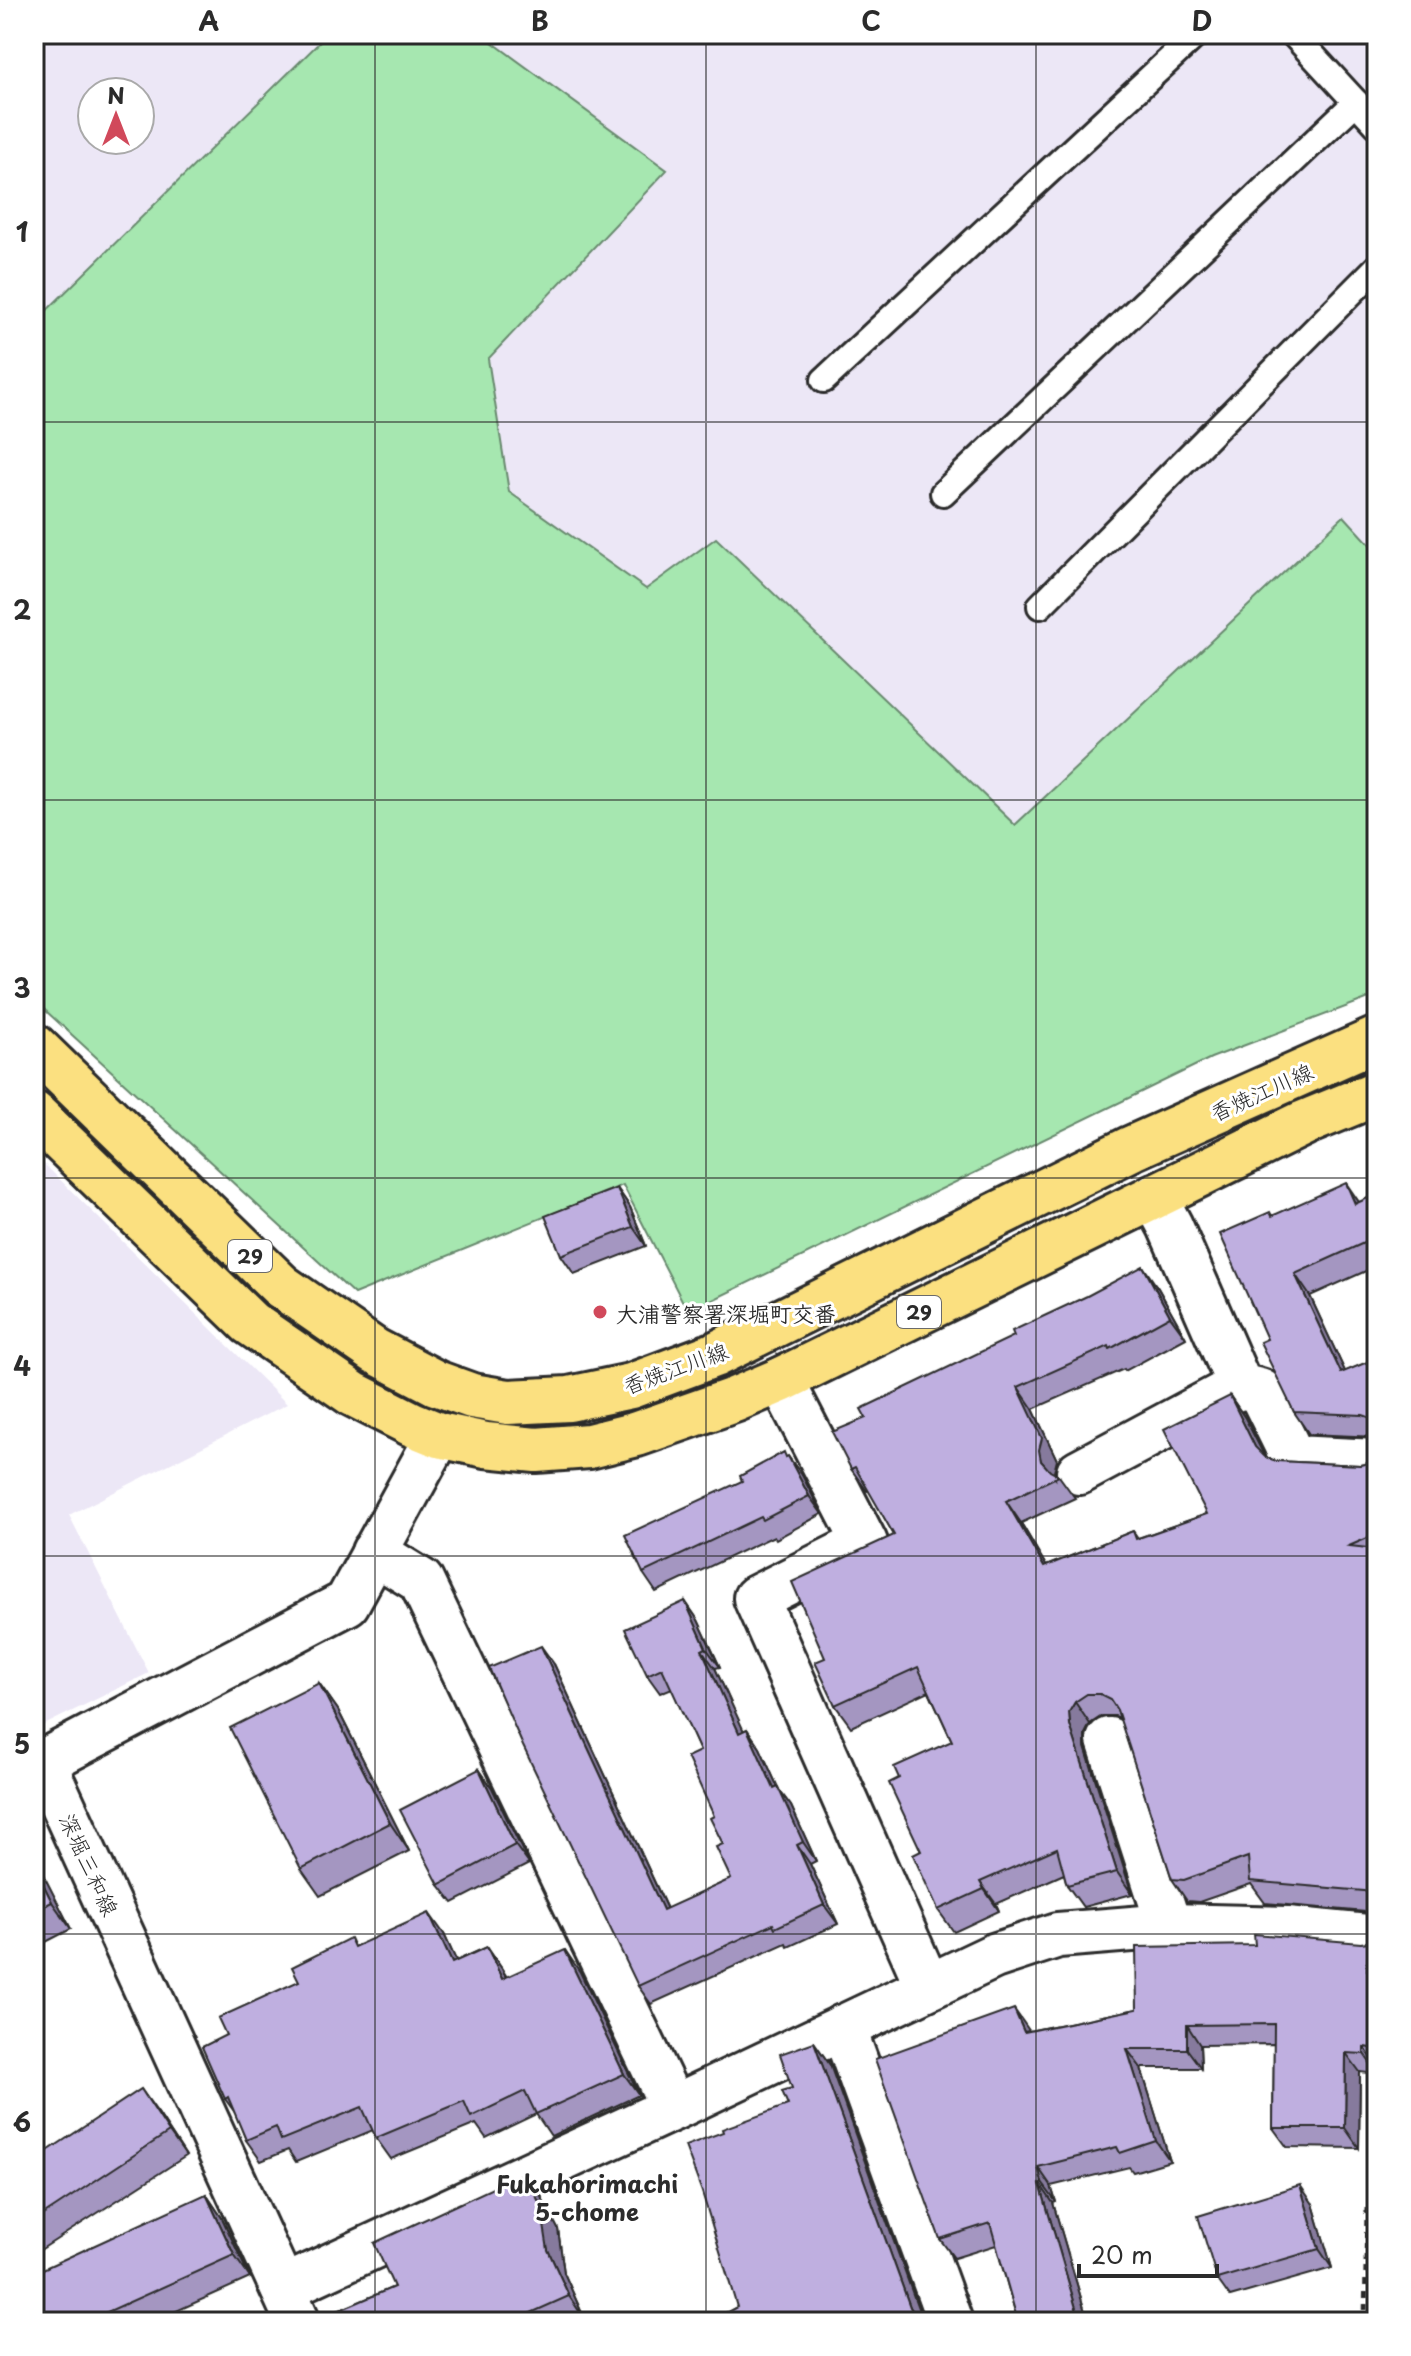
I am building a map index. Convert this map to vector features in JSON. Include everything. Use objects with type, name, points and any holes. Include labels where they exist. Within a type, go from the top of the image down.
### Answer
[{"type":"main road","name":"香焼江川線","points":[[34,1046],[281,1286],[375,1351],[436,1383],[472,1396],[508,1402],[569,1399],[631,1386],[714,1355],[1132,1148],[1377,1039]]},
{"type":"main road","name":"29","points":[[34,1114],[250,1323],[353,1394],[439,1435],[486,1445],[536,1450],[589,1446],[637,1434],[734,1400],[1162,1211],[1304,1123],[1377,1093]]},
{"type":"street","points":[[1162,1211],[1240,1386]]},
{"type":"street","points":[[781,1380],[865,1543],[756,1598],[928,1987]]},
{"type":"street","points":[[1079,1472],[1240,1386],[1260,1391],[1293,1458],[1377,1462]]},
{"type":"street","name":"深堀三和線","points":[[290,2305],[43,1762],[347,1603],[439,1435]]},
{"type":"street","points":[[374,1552],[421,1581],[673,2108]]},
{"type":"street","points":[[1109,1740],[1169,1926]]},
{"type":"street","points":[[290,2305],[673,2108],[994,1956],[1058,1935],[1169,1926],[1287,1929],[1377,1938]]},
{"type":"street","points":[[843,2027],[950,2322]]},
{"type":"lane","points":[[824,380],[1197,34]]},
{"type":"lane","points":[[1293,34],[1377,125]]},
{"type":"lane","points":[[943,493],[1356,102]]},
{"type":"lane","points":[[1040,606],[1377,267]]},
{"type":"path","points":[[1365,2322],[1367,2208],[1377,2188]]},
{"type":"shaded area","points":[[34,34],[328,34],[34,323]]},
{"type":"shaded area","points":[[481,34],[1377,34],[1377,552],[1343,516],[1015,826],[716,539],[646,589],[509,492],[488,359],[667,170]]},
{"type":"shaded area","points":[[34,1154],[287,1404],[69,1515],[149,1673],[34,1730]]},
{"type":"green space","points":[[328,34],[481,34],[667,170],[488,359],[509,492],[646,589],[716,538],[1015,825],[1344,516],[1377,552],[1377,995],[1211,1058],[688,1312],[623,1185],[354,1294],[34,1000],[34,323]]},
{"type":"building","points":[[1346,1183],[1355,1204],[1377,1194],[1377,1237],[1295,1274],[1341,1373],[1377,1358],[1377,1421],[1363,1415],[1294,1412],[1260,1342],[1267,1339],[1220,1234],[1270,1212],[1272,1216]]},
{"type":"building","points":[[617,1188],[633,1227],[561,1255],[545,1216]]},
{"type":"building","points":[[1143,1266],[1170,1316],[1110,1349],[1109,1346],[1018,1387],[1042,1438],[1039,1450],[1041,1461],[1059,1476],[1006,1501],[1044,1567],[1133,1531],[1136,1539],[1207,1514],[1164,1429],[1230,1396],[1255,1447],[1265,1457],[1276,1461],[1360,1465],[1377,1459],[1377,1534],[1349,1546],[1377,1549],[1377,1888],[1371,1888],[1371,1894],[1250,1881],[1248,1857],[1184,1880],[1172,1879],[1117,1710],[1110,1699],[1100,1694],[1087,1694],[1075,1702],[1069,1712],[1070,1725],[1117,1872],[1067,1885],[1057,1848],[980,1882],[984,1889],[938,1910],[913,1855],[921,1851],[889,1783],[899,1778],[894,1767],[952,1741],[918,1667],[835,1705],[815,1662],[825,1658],[792,1582],[894,1535],[855,1467],[851,1469],[832,1432],[866,1418],[861,1409],[1014,1336],[1012,1331]]},
{"type":"building","points":[[784,1452],[809,1496],[763,1520],[761,1517],[643,1573],[625,1535],[742,1481],[740,1476]]},
{"type":"building","points":[[685,1601],[706,1648],[702,1650],[739,1733],[747,1729],[774,1789],[778,1787],[803,1842],[797,1845],[824,1905],[775,1928],[773,1924],[638,1986],[489,1668],[541,1646],[663,1910],[731,1879],[716,1847],[723,1844],[710,1818],[714,1816],[687,1757],[700,1751],[662,1668],[647,1675],[625,1629]]},
{"type":"building","points":[[319,1683],[390,1823],[301,1869],[230,1728]]},
{"type":"building","points":[[479,1769],[515,1845],[439,1885],[400,1810]]},
{"type":"building","points":[[34,1866],[52,1902],[34,1911]]},
{"type":"building","points":[[429,1913],[452,1963],[487,1947],[502,1979],[565,1950],[624,2074],[536,2114],[525,2091],[471,2117],[464,2101],[376,2138],[362,2107],[281,2140],[276,2127],[246,2140],[202,2047],[226,2035],[218,2018],[299,1981],[292,1967],[350,1938],[354,1947]]},
{"type":"building","points":[[1254,1934],[1369,1942],[1367,1970],[1377,1971],[1377,2049],[1364,2047],[1364,2054],[1346,2053],[1345,2128],[1273,2128],[1274,2024],[1187,2025],[1187,2049],[1127,2049],[1156,2141],[1120,2153],[1117,2147],[1038,2167],[1040,2184],[1080,2322],[1018,2322],[990,2223],[940,2239],[875,2059],[1014,2009],[1024,2032],[1137,2009],[1136,1947],[1255,1945]]},
{"type":"building","points":[[814,2042],[915,2316],[898,2322],[709,2322],[737,2307],[685,2146],[788,2105],[782,2091],[792,2088],[780,2054]]},
{"type":"building","points":[[141,2089],[169,2132],[34,2221],[34,2160]]},
{"type":"building","points":[[525,2173],[541,2206],[548,2250],[569,2296],[524,2316],[527,2322],[312,2322],[394,2287],[374,2243]]},
{"type":"building","points":[[1300,2185],[1319,2249],[1217,2279],[1198,2216]]},
{"type":"building","points":[[206,2194],[234,2255],[85,2322],[34,2322],[34,2273]]},
{"type":"building","points":[[1377,2298],[1377,2322],[1372,2322]]},
{"type":"place","name":"大浦警察署深堀町交番","points":[[600,1312]]},
{"type":"district","name":"Fukahorimachi 5-chome","points":[[587,2197]]}]
